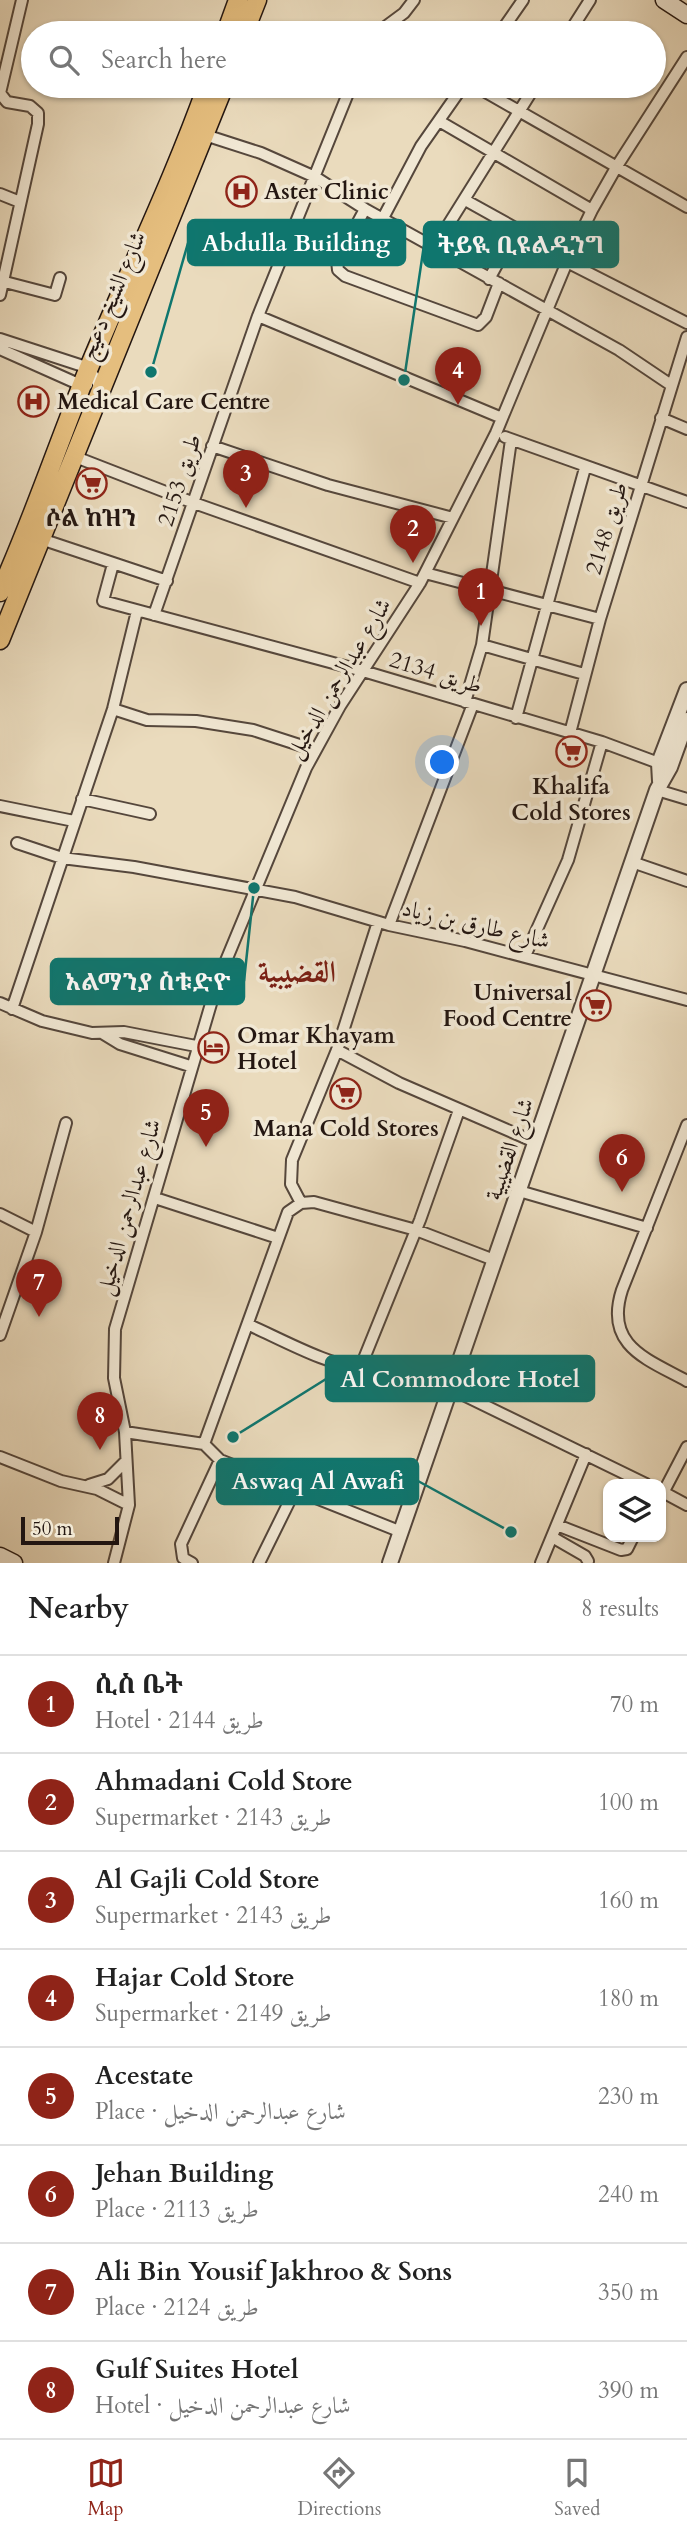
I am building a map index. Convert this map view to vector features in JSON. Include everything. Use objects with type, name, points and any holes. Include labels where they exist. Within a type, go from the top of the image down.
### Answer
[{"type":"main road","points":[[230,21],[238,0]]},
{"type":"main road","points":[[249,21],[257,0]]},
{"type":"main road","points":[[664,0],[687,15]]},
{"type":"main road","name":"شارع الشيخ دعيج","points":[[0,640],[73,456],[95,379],[203,98]]},
{"type":"main road","name":"شارع الشيخ دعيج","points":[[0,592],[219,98]]},
{"type":"main road","points":[[0,1556],[14,1563]]},
{"type":"street","points":[[0,295],[38,124],[38,113],[30,106],[7,102],[0,93],[22,0]]},
{"type":"street","points":[[393,21],[414,0]]},
{"type":"street","points":[[508,21],[523,0]]},
{"type":"street","points":[[577,21],[590,0]]},
{"type":"street","points":[[0,38],[13,41]]},
{"type":"street","name":"شارع عبدالرحمن الدخيل","points":[[666,90],[687,57]]},
{"type":"street","name":"طريق 2153","points":[[154,615],[258,316],[346,98]]},
{"type":"street","points":[[383,218],[421,146],[455,98]]},
{"type":"street","points":[[496,98],[687,207]]},
{"type":"street","points":[[435,246],[527,98]]},
{"type":"street","name":"شارع عبدالرحمن الدخيل","points":[[114,1563],[129,1505],[125,1432],[114,1378],[115,1329],[155,1198],[190,1066],[218,980],[315,750],[423,578],[496,433],[568,260],[592,210],[661,98]]},
{"type":"street","points":[[439,121],[592,210]]},
{"type":"street","points":[[205,135],[261,153],[315,177],[365,209],[435,246],[547,313],[618,350],[671,385]]},
{"type":"street","points":[[0,194],[20,202]]},
{"type":"street","points":[[465,200],[568,260],[687,323]]},
{"type":"street","points":[[365,209],[337,261],[338,270],[345,276],[478,325],[485,317],[494,281],[516,230]]},
{"type":"street","points":[[5,282],[55,295],[60,278]]},
{"type":"street","points":[[258,316],[502,418]]},
{"type":"street","name":"طريق 2148","points":[[570,733],[600,619],[687,337]]},
{"type":"street","points":[[0,339],[95,379]]},
{"type":"street","points":[[0,349],[95,379]]},
{"type":"street","points":[[661,418],[687,429]]},
{"type":"street","points":[[496,433],[585,468],[687,502]]},
{"type":"street","points":[[301,1203],[291,1184],[289,1169],[469,703],[482,645],[511,440]]},
{"type":"street","points":[[212,446],[328,485],[453,517]]},
{"type":"street","points":[[73,456],[194,503],[423,578],[491,588],[600,619]]},
{"type":"street","points":[[516,719],[585,468]]},
{"type":"street","points":[[41,539],[167,581]]},
{"type":"street","name":"طريق 2134","points":[[113,564],[103,601],[363,671],[516,719],[602,742],[665,765]]},
{"type":"street","points":[[12,1009],[113,709],[137,611]]},
{"type":"street","points":[[482,645],[584,674]]},
{"type":"street","name":"شارع القضيبية","points":[[390,1563],[658,786],[687,690]]},
{"type":"street","points":[[113,709],[147,720],[196,721],[253,730],[315,750]]},
{"type":"street","name":"شارع القضيبية","points":[[665,765],[687,720]]},
{"type":"street","points":[[525,956],[568,860],[602,742]]},
{"type":"street","points":[[658,786],[687,799]]},
{"type":"street","points":[[82,799],[150,814]]},
{"type":"street","points":[[0,806],[74,821]]},
{"type":"street","name":"شارع طارق بن زياد","points":[[18,843],[62,858],[134,866],[295,897],[383,923],[525,956],[687,1000]]},
{"type":"street","points":[[632,862],[687,881]]},
{"type":"street","points":[[0,1003],[42,1021],[102,1033],[124,1032],[196,1046]]},
{"type":"street","points":[[102,1033],[120,1044],[190,1066]]},
{"type":"street","points":[[337,1050],[459,1110],[536,1142]]},
{"type":"street","points":[[249,1325],[330,1360],[361,1366],[416,1230],[459,1110]]},
{"type":"street","points":[[1,1330],[36,1232],[66,1123]]},
{"type":"street","points":[[687,1126],[618,1302],[620,1330],[633,1352],[687,1381]]},
{"type":"street","points":[[519,1191],[647,1228]]},
{"type":"street","points":[[155,1198],[278,1238]]},
{"type":"street","points":[[204,1444],[288,1212],[301,1203],[314,1202],[416,1230],[494,1260]]},
{"type":"street","points":[[0,1214],[36,1232]]},
{"type":"street","points":[[449,1388],[636,1479]]},
{"type":"street","points":[[125,1432],[204,1444],[220,1460],[399,1531]]},
{"type":"street","points":[[666,1485],[687,1447]]},
{"type":"street","points":[[541,1563],[586,1454]]},
{"type":"street","points":[[0,1457],[61,1481],[86,1486],[129,1505]]},
{"type":"street","points":[[191,1563],[183,1558],[181,1545],[220,1460]]},
{"type":"street","points":[[86,1486],[108,1479],[126,1461]]},
{"type":"street","points":[[259,1563],[295,1490]]},
{"type":"street","points":[[666,1494],[687,1505]]},
{"type":"street","points":[[556,1525],[625,1551],[630,1542]]},
{"type":"street","name":"شارع القضيبية","points":[[399,1531],[399,1563]]},
{"type":"street","points":[[552,1537],[584,1556],[589,1562]]},
{"type":"place","name":"Aster Clinic","points":[[241,191]]},
{"type":"place","name":"Abdulla Building","points":[[151,372]]},
{"type":"place","name":"ትይዪ ቢዩልዲንግ","points":[[404,380]]},
{"type":"place","name":"Medical Care Centre","points":[[34,401]]},
{"type":"place","name":"Hajar Cold Store","points":[[458,405]]},
{"type":"place","name":"ሶል ከዝን","points":[[91,484]]},
{"type":"place","name":"Al Gajli Cold Store","points":[[246,508]]},
{"type":"place","name":"Ahmadani Cold Store","points":[[413,563]]},
{"type":"place","name":"ሲስ ቤት","points":[[481,626]]},
{"type":"place","name":"Khalifa Cold Stores","points":[[571,752]]},
{"type":"place","name":"አልማንያ ስቱድዮ","points":[[254,888]]},
{"type":"place","name":"Universal Food Centre","points":[[595,1005]]},
{"type":"place","name":"Omar Khayam Hotel","points":[[214,1048]]},
{"type":"place","name":"Mana Cold Stores","points":[[346,1094]]},
{"type":"place","name":"Acestate","points":[[206,1147]]},
{"type":"place","name":"Jehan Building","points":[[622,1192]]},
{"type":"place","name":"Ali Bin Yousif Jakhroo & Sons","points":[[39,1317]]},
{"type":"place","name":"Al Commodore Hotel","points":[[233,1437]]},
{"type":"place","name":"Gulf Suites Hotel","points":[[100,1450]]},
{"type":"place","name":"Aswaq Al Awafi","points":[[511,1532]]},
{"type":"district","name":"القضيبية","points":[[297,972]]}]
